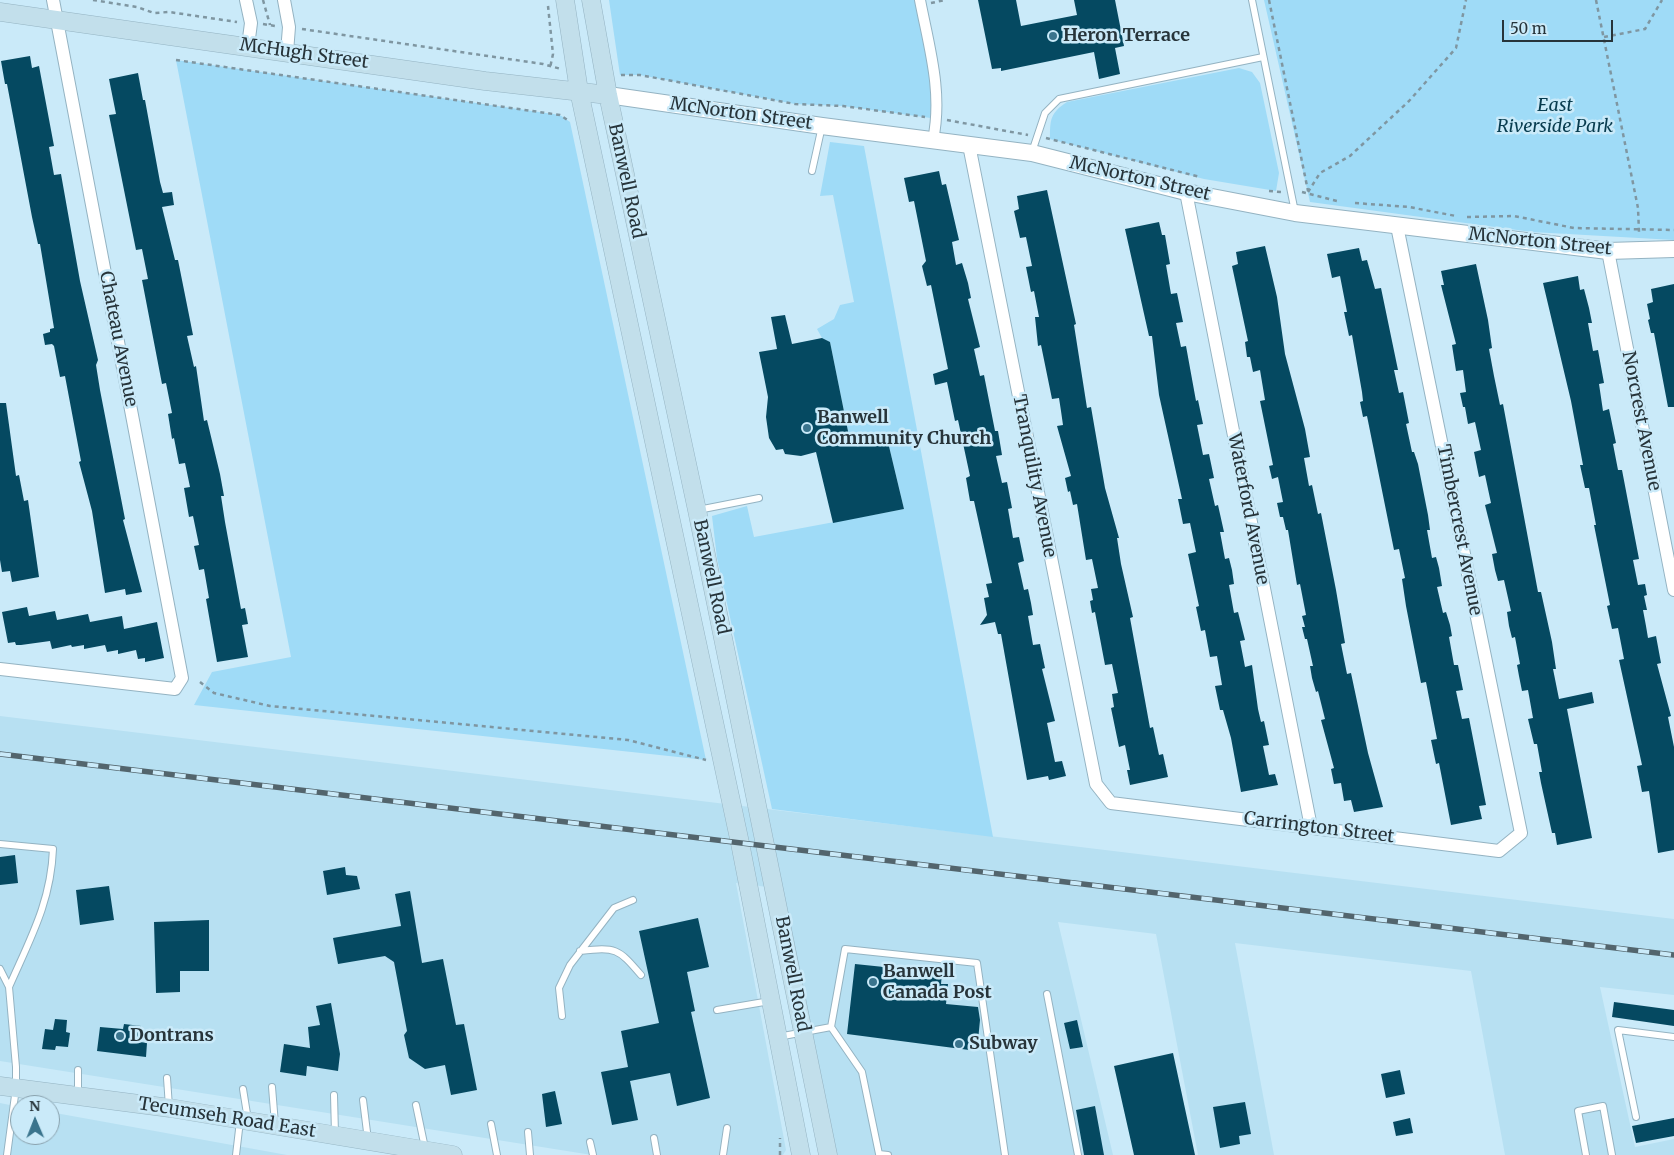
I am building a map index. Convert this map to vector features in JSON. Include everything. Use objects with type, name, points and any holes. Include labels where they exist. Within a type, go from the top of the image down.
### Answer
[{"type":"main road","name":"Banwell Road","points":[[565,0],[579,91],[740,843],[801,1155]]},
{"type":"main road","name":"Banwell Road","points":[[592,0],[608,95],[697,510],[828,1155]]},
{"type":"main road","name":"McHugh Street","points":[[0,12],[485,81],[608,95]]},
{"type":"main road","name":"Tecumseh Road East","points":[[8,1087],[170,1108],[368,1141],[393,1150],[426,1151],[453,1155]]},
{"type":"street","name":"Chateau Avenue","points":[[0,669],[175,689],[182,678],[53,0]]},
{"type":"street","points":[[246,0],[251,23],[248,46]]},
{"type":"street","points":[[284,0],[289,27],[287,52]]},
{"type":"street","points":[[920,0],[938,91],[938,119],[933,140]]},
{"type":"street","name":"McNorton Street","points":[[608,95],[822,126],[1032,153],[1186,192],[1295,213],[1608,251],[1674,249]]},
{"type":"street","name":"Tranquility Avenue","points":[[969,145],[1096,784],[1111,803]]},
{"type":"street","name":"Waterford Avenue","points":[[1186,192],[1311,827]]},
{"type":"street","name":"Timbercrest Avenue","points":[[1397,226],[1520,833]]},
{"type":"street","name":"Norcrest Avenue","points":[[1608,251],[1674,590]]},
{"type":"street","name":"Carrington Street","points":[[1111,803],[1499,851],[1520,833]]},
{"type":"lane","points":[[1252,0],[1295,213]]},
{"type":"lane","points":[[1032,153],[1046,113],[1059,99],[1263,57]]},
{"type":"lane","points":[[812,171],[822,126]]},
{"type":"lane","points":[[697,510],[759,498]]},
{"type":"lane","points":[[0,844],[53,849],[52,873],[45,905],[9,987],[7,1155]]},
{"type":"lane","points":[[562,1016],[560,988],[570,965],[614,908],[633,900]]},
{"type":"lane","points":[[580,951],[608,948],[623,955],[641,975]]},
{"type":"lane","points":[[888,1155],[879,1154],[862,1072],[831,1027],[845,949],[977,963],[1005,1155]]},
{"type":"lane","points":[[0,969],[9,987]]},
{"type":"lane","points":[[1047,994],[1078,1155]]},
{"type":"lane","points":[[717,1010],[771,1001]]},
{"type":"lane","points":[[778,1037],[831,1027]]},
{"type":"lane","points":[[1636,1117],[1618,1030],[1674,1037]]},
{"type":"lane","points":[[78,1070],[78,1096]]},
{"type":"lane","points":[[167,1078],[170,1108]]},
{"type":"lane","points":[[272,1087],[276,1126]]},
{"type":"lane","points":[[236,1155],[245,1121],[243,1089]]},
{"type":"lane","points":[[334,1095],[336,1136]]},
{"type":"lane","points":[[363,1100],[368,1141]]},
{"type":"lane","points":[[416,1105],[426,1151]]},
{"type":"lane","points":[[1586,1155],[1578,1111],[1603,1106],[1612,1155]]},
{"type":"lane","points":[[491,1124],[498,1155]]},
{"type":"lane","points":[[723,1155],[727,1128]]},
{"type":"lane","points":[[528,1132],[530,1155]]},
{"type":"lane","points":[[654,1138],[657,1155]]},
{"type":"lane","points":[[590,1142],[593,1155]]},
{"type":"path","points":[[93,0],[137,7],[154,13],[169,12],[233,21]]},
{"type":"path","points":[[263,0],[270,25]]},
{"type":"path","points":[[298,28],[543,64],[550,68],[553,54],[548,0]]},
{"type":"path","points":[[1269,0],[1308,192]]},
{"type":"path","points":[[1308,192],[1320,173],[1350,156],[1409,102],[1456,48],[1466,0]]},
{"type":"path","points":[[1596,0],[1638,208],[1641,251]]},
{"type":"path","points":[[1604,37],[1645,29],[1662,0]]},
{"type":"path","points":[[176,60],[560,114],[570,122]]},
{"type":"path","points":[[620,75],[640,75],[795,104],[843,106],[938,119],[1037,137],[1204,178]]},
{"type":"path","points":[[1268,191],[1308,192],[1341,202]]},
{"type":"path","points":[[1349,203],[1409,207],[1464,217],[1514,216],[1574,228],[1639,231],[1674,230]]},
{"type":"path","points":[[200,682],[214,693],[270,706],[628,740],[706,760]]},
{"type":"shaded area","points":[[0,716],[1674,919],[1674,995],[1600,987],[1635,1147],[1674,1139],[1674,1155],[1505,1155],[1471,971],[1235,943],[1274,1155],[1198,1155],[1156,934],[1058,922],[1113,1155],[836,1155],[783,889],[736,883],[786,1150],[783,1155],[592,1155],[0,1061]]},
{"type":"shaded area","points":[[0,1103],[10,1105],[10,1145],[60,1145],[60,1114],[287,1155],[0,1155]]},
{"type":"green space","points":[[609,0],[920,0],[938,119],[843,106],[795,104],[640,75],[620,75]]},
{"type":"green space","name":"East Riverside Park","points":[[1264,0],[1674,0],[1674,240],[1532,232],[1310,202]]},
{"type":"green space","points":[[176,60],[560,115],[570,122],[706,760],[194,705],[212,672],[291,657]]},
{"type":"green space","points":[[1239,68],[1252,72],[1260,83],[1279,173],[1276,191],[1204,179],[1050,139],[1052,118],[1057,110],[1067,102]]},
{"type":"green space","points":[[830,142],[864,146],[993,837],[772,809],[717,558],[712,516],[747,506],[754,537],[904,509],[887,438],[851,446],[830,342],[822,338],[817,329],[834,319],[840,305],[854,302],[833,195],[820,196]]},
{"type":"building","name":"Heron Terrace","points":[[978,0],[1016,0],[1021,26],[1077,15],[1074,0],[1115,0],[1124,46],[1115,48],[1120,74],[1099,79],[1094,52],[1001,71],[1001,68],[992,69]]},
{"type":"building","points":[[30,56],[32,68],[39,66],[54,146],[49,147],[54,175],[61,174],[80,281],[98,360],[96,365],[125,519],[123,520],[142,592],[126,595],[125,589],[105,593],[92,511],[79,462],[81,461],[65,376],[60,377],[54,346],[52,344],[45,345],[43,334],[50,332],[50,329],[54,328],[40,244],[38,244],[32,217],[1,61]]},
{"type":"building","points":[[138,73],[163,193],[172,192],[174,205],[162,207],[175,260],[178,260],[193,335],[187,336],[194,367],[196,366],[204,421],[207,420],[220,474],[224,496],[221,496],[225,522],[241,609],[245,608],[248,624],[242,625],[248,657],[217,662],[206,599],[209,598],[204,569],[199,570],[194,546],[199,545],[193,516],[189,517],[184,488],[190,487],[185,463],[179,464],[174,438],[172,439],[168,414],[172,413],[166,383],[162,384],[142,280],[148,279],[142,249],[136,250],[109,115],[116,114],[109,79]]},
{"type":"building","points":[[939,171],[942,185],[946,184],[959,240],[952,242],[956,265],[962,263],[971,298],[968,299],[980,347],[974,349],[980,376],[984,375],[995,431],[998,431],[1002,455],[996,456],[1002,483],[1007,482],[1012,508],[1008,509],[1013,538],[1019,537],[1024,561],[1018,563],[1024,590],[1028,589],[1031,603],[1033,615],[1028,616],[1033,645],[1040,644],[1045,668],[1042,669],[1055,721],[1047,723],[1055,762],[1062,761],[1066,776],[1049,780],[1048,776],[1027,780],[1001,634],[998,634],[995,622],[980,625],[987,615],[984,598],[989,597],[986,584],[992,583],[974,501],[970,501],[966,478],[970,476],[958,420],[955,421],[947,382],[935,385],[933,374],[948,369],[931,285],[927,286],[922,266],[926,261],[914,201],[909,202],[904,178]]},
{"type":"building","points":[[1047,190],[1076,324],[1074,325],[1087,408],[1091,407],[1105,488],[1119,538],[1117,538],[1121,564],[1133,617],[1130,618],[1150,728],[1153,727],[1159,755],[1163,754],[1168,777],[1130,785],[1127,770],[1130,770],[1125,745],[1119,747],[1111,708],[1114,707],[1112,694],[1118,693],[1112,664],[1105,665],[1095,612],[1092,613],[1090,601],[1093,600],[1091,589],[1098,588],[1092,559],[1086,560],[1077,504],[1073,505],[1070,491],[1068,492],[1065,478],[1071,476],[1057,426],[1063,425],[1059,398],[1052,399],[1041,345],[1038,346],[1035,317],[1039,317],[1034,291],[1031,292],[1026,267],[1032,266],[1026,237],[1020,238],[1014,211],[1019,209],[1017,196]]},
{"type":"building","points":[[1159,222],[1162,235],[1165,235],[1170,264],[1166,265],[1171,294],[1177,293],[1183,322],[1176,323],[1181,347],[1186,346],[1196,401],[1198,400],[1203,424],[1197,425],[1203,455],[1209,454],[1214,478],[1209,479],[1215,506],[1218,505],[1224,532],[1220,532],[1225,559],[1229,558],[1232,570],[1234,584],[1229,585],[1234,613],[1238,612],[1245,640],[1240,641],[1245,667],[1252,665],[1258,709],[1261,722],[1264,721],[1269,745],[1263,746],[1269,775],[1275,774],[1278,785],[1241,792],[1231,738],[1223,710],[1220,710],[1215,686],[1222,685],[1217,656],[1210,657],[1205,630],[1201,631],[1196,607],[1199,606],[1188,554],[1196,552],[1190,523],[1183,524],[1178,499],[1182,499],[1159,395],[1152,336],[1149,336],[1125,229]]},
{"type":"building","points":[[1265,246],[1277,297],[1285,354],[1305,429],[1310,457],[1304,458],[1309,486],[1312,485],[1318,514],[1321,513],[1336,590],[1345,643],[1341,644],[1347,674],[1351,673],[1368,753],[1383,807],[1354,812],[1351,800],[1344,801],[1341,783],[1334,784],[1331,769],[1334,768],[1321,720],[1325,719],[1318,691],[1316,692],[1312,678],[1310,666],[1313,666],[1307,639],[1305,639],[1302,627],[1305,627],[1302,616],[1306,615],[1300,584],[1297,585],[1288,530],[1286,530],[1283,517],[1280,517],[1277,503],[1283,502],[1278,477],[1272,479],[1269,466],[1273,465],[1260,401],[1265,400],[1260,370],[1253,372],[1250,357],[1247,357],[1245,342],[1248,341],[1232,266],[1238,264],[1236,252]]},
{"type":"building","points":[[1359,248],[1362,261],[1367,260],[1375,289],[1381,288],[1398,370],[1394,370],[1399,393],[1403,392],[1409,423],[1406,424],[1412,452],[1414,452],[1418,464],[1428,515],[1430,530],[1427,530],[1432,558],[1436,557],[1439,568],[1442,586],[1437,587],[1443,613],[1446,612],[1450,625],[1452,636],[1449,637],[1454,665],[1458,665],[1463,690],[1456,691],[1462,719],[1469,718],[1486,805],[1479,806],[1482,819],[1451,825],[1439,763],[1436,764],[1431,740],[1437,739],[1426,682],[1421,683],[1406,606],[1402,579],[1405,578],[1399,549],[1394,550],[1367,416],[1363,417],[1360,402],[1363,401],[1362,392],[1352,335],[1349,336],[1344,312],[1347,312],[1340,276],[1332,278],[1327,254]]},
{"type":"building","points":[[1476,264],[1488,320],[1492,348],[1489,349],[1494,376],[1500,405],[1503,404],[1538,592],[1541,592],[1552,642],[1556,669],[1553,669],[1559,699],[1592,692],[1594,703],[1567,709],[1592,838],[1557,845],[1555,833],[1552,833],[1541,783],[1539,772],[1542,772],[1537,744],[1534,744],[1528,719],[1533,718],[1528,690],[1522,691],[1517,665],[1520,664],[1515,637],[1512,638],[1509,626],[1507,612],[1511,611],[1504,580],[1498,581],[1495,570],[1492,554],[1497,553],[1485,505],[1491,503],[1485,475],[1479,477],[1474,452],[1481,450],[1475,422],[1468,424],[1465,407],[1463,407],[1460,393],[1466,392],[1463,370],[1456,371],[1452,345],[1456,344],[1441,285],[1444,285],[1441,271]]},
{"type":"building","points":[[1578,276],[1580,290],[1584,289],[1592,323],[1588,323],[1593,351],[1598,350],[1604,383],[1599,384],[1603,411],[1609,409],[1616,443],[1613,444],[1618,470],[1622,470],[1639,559],[1633,560],[1638,585],[1645,584],[1647,595],[1644,596],[1647,610],[1643,610],[1648,638],[1656,636],[1661,663],[1657,664],[1671,716],[1668,717],[1674,747],[1674,850],[1658,853],[1649,791],[1642,792],[1637,766],[1642,765],[1619,660],[1624,659],[1618,628],[1612,629],[1607,606],[1610,605],[1594,525],[1596,525],[1589,488],[1585,488],[1580,465],[1583,465],[1571,401],[1543,283]]},
{"type":"building","points":[[1674,284],[1674,407],[1668,407],[1654,333],[1651,333],[1648,320],[1650,319],[1647,304],[1653,302],[1651,289]]},
{"type":"building","name":"Banwell Community Church","points":[[785,315],[792,344],[822,338],[830,342],[851,446],[887,438],[904,509],[833,523],[816,452],[801,456],[785,454],[783,449],[776,450],[769,438],[766,417],[768,397],[759,352],[777,349],[771,317]]},
{"type":"building","points":[[0,403],[6,403],[16,476],[19,475],[24,501],[28,500],[39,577],[12,582],[10,571],[2,572],[0,560]]},
{"type":"building","points":[[27,607],[29,616],[55,611],[57,620],[88,614],[90,622],[122,616],[124,629],[157,622],[164,658],[145,662],[145,658],[138,659],[136,650],[118,654],[118,650],[107,652],[105,645],[84,649],[84,645],[72,647],[71,645],[52,649],[50,641],[21,645],[16,645],[15,642],[8,643],[2,612]]},
{"type":"building","points":[[15,855],[18,883],[0,885],[0,857]]},
{"type":"building","points":[[345,867],[346,875],[357,876],[360,889],[327,895],[323,871]]},
{"type":"building","points":[[109,886],[114,920],[80,925],[76,890]]},
{"type":"building","points":[[410,891],[422,963],[443,959],[456,1025],[464,1024],[477,1090],[451,1095],[445,1065],[425,1069],[409,1058],[404,1035],[407,1031],[394,962],[385,956],[338,964],[333,938],[401,926],[395,894]]},
{"type":"building","points":[[698,918],[709,967],[687,972],[695,1011],[691,1012],[710,1098],[677,1106],[670,1073],[630,1081],[638,1120],[612,1125],[601,1072],[628,1067],[621,1031],[659,1023],[639,931]]},
{"type":"building","points":[[209,920],[209,971],[180,971],[180,992],[156,993],[154,922]]},
{"type":"building","points":[[855,964],[942,973],[941,984],[948,984],[946,1004],[978,1007],[980,1020],[977,1051],[847,1034]]},
{"type":"building","points":[[1614,1002],[1674,1010],[1674,1026],[1612,1017]]},
{"type":"building","points":[[331,1003],[340,1054],[338,1071],[307,1066],[306,1076],[280,1072],[284,1044],[310,1048],[308,1027],[320,1025],[316,1006]]},
{"type":"building","points":[[55,1019],[67,1020],[66,1032],[70,1033],[68,1047],[56,1046],[55,1050],[42,1049],[45,1029],[53,1030]]},
{"type":"building","points":[[1077,1020],[1083,1047],[1070,1049],[1064,1023]]},
{"type":"building","name":"Dontrans","points":[[124,1024],[141,1026],[140,1042],[147,1043],[146,1057],[97,1051],[100,1027],[123,1029]]},
{"type":"building","points":[[1173,1053],[1195,1155],[1134,1155],[1114,1066]]},
{"type":"building","points":[[1400,1070],[1405,1094],[1386,1098],[1381,1074]]},
{"type":"building","points":[[555,1091],[562,1124],[546,1127],[542,1094]]},
{"type":"building","points":[[1245,1102],[1251,1134],[1239,1136],[1240,1144],[1220,1148],[1213,1107]]},
{"type":"building","points":[[1095,1106],[1104,1155],[1084,1155],[1076,1110]]},
{"type":"building","points":[[1410,1118],[1413,1133],[1396,1136],[1393,1122]]},
{"type":"building","points":[[1674,1118],[1674,1136],[1636,1143],[1632,1126]]},
{"type":"railway","points":[[0,754],[1674,955]]},
{"type":"place","name":"Heron Terrace","points":[[1053,36]]},
{"type":"place","name":"Banwell Community Church","points":[[807,428]]},
{"type":"place","name":"Banwell Canada Post","points":[[873,982]]},
{"type":"place","name":"Dontrans","points":[[120,1036]]},
{"type":"place","name":"Subway","points":[[959,1044]]}]
